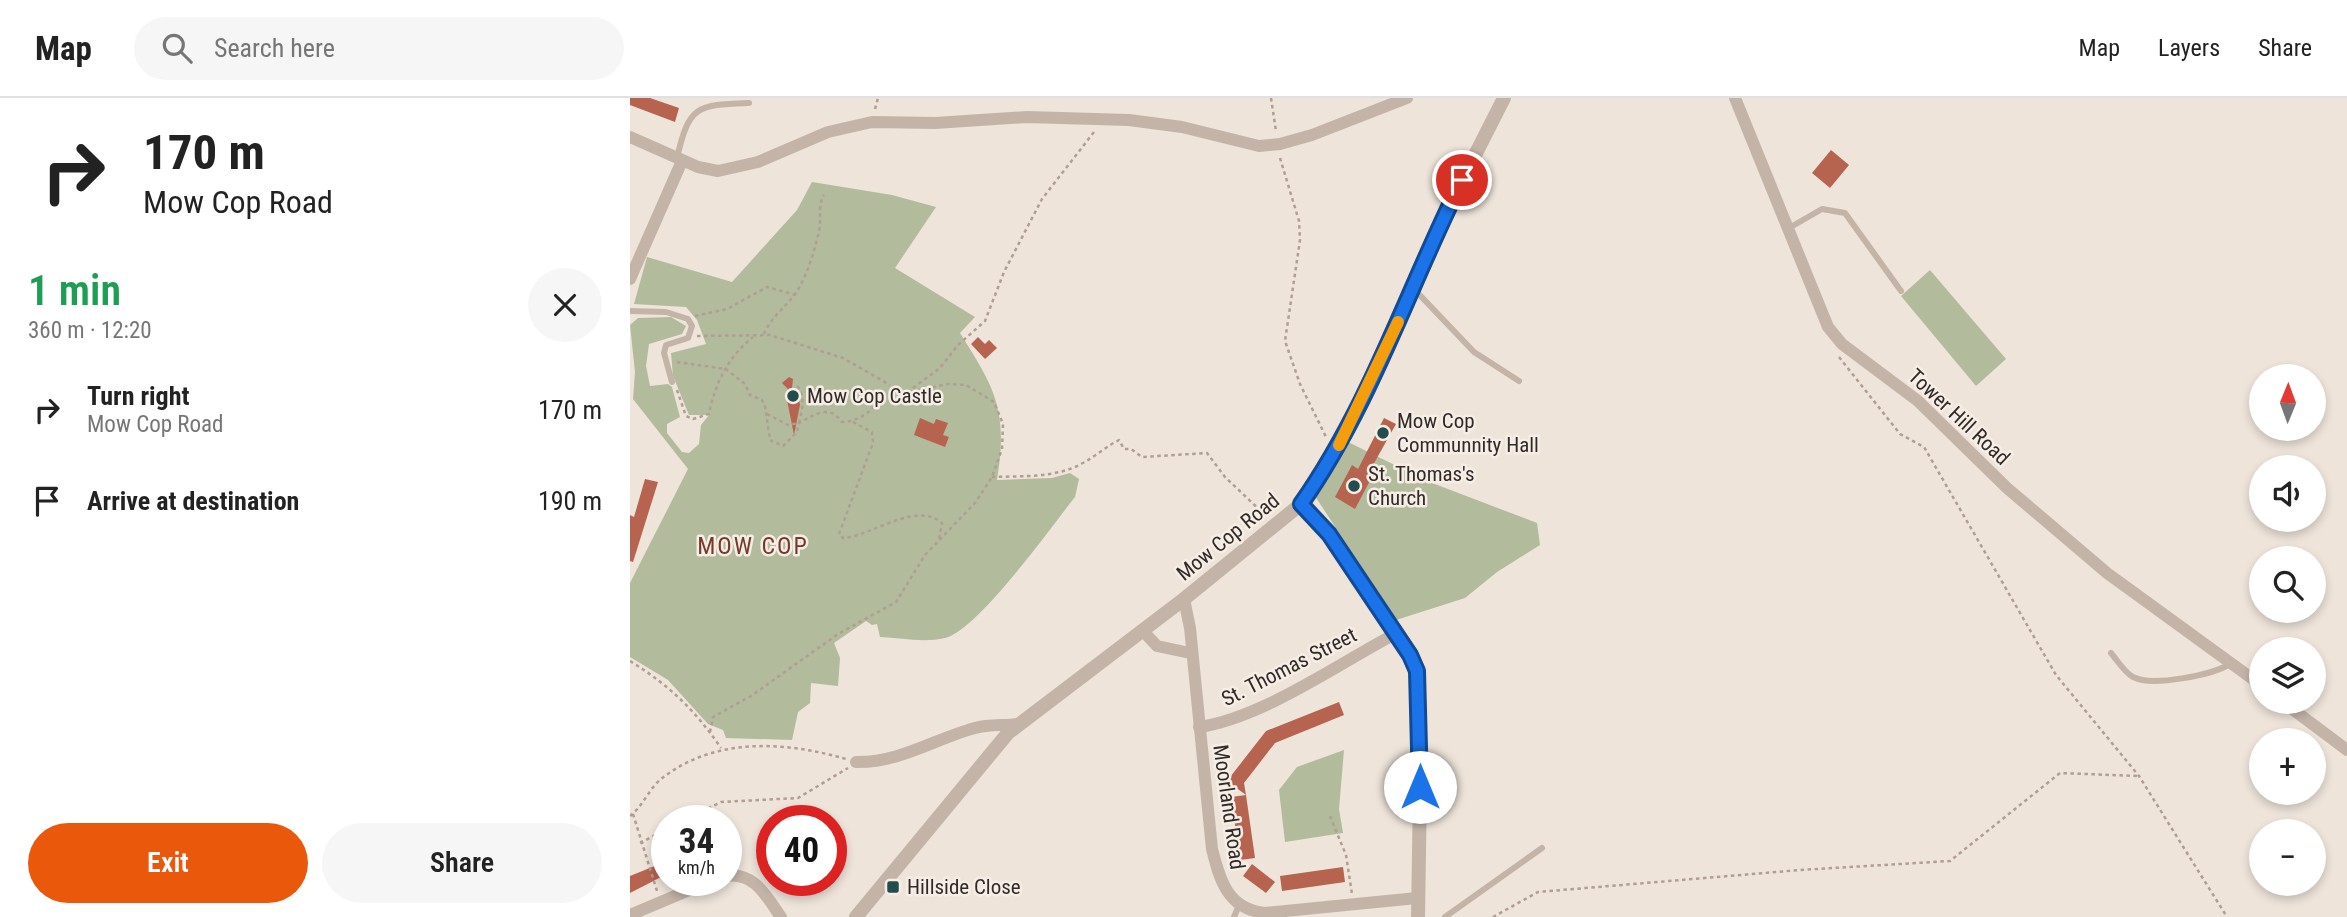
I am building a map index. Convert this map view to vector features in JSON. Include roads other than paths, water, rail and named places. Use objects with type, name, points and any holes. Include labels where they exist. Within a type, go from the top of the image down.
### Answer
[{"type":"street","points":[[630,138],[698,167],[729,170],[758,163],[828,132],[872,122],[1003,120],[1027,117],[1102,120],[1182,127],[1259,146],[1277,144],[1407,98]]},
{"type":"street","name":"Mow Cop Road","points":[[856,917],[927,827],[1018,724],[1184,599],[1301,504],[1337,448],[1383,358],[1439,226],[1504,98]]},
{"type":"street","name":"Tower Hill Road","points":[[1735,98],[1828,327],[1842,344],[1918,401],[2007,488],[2107,573],[2249,676]]},
{"type":"street","points":[[631,275],[680,159]]},
{"type":"street","points":[[1301,504],[1329,534],[1410,655],[1420,689],[1418,917]]},
{"type":"street","name":"Moorland Road","points":[[1184,599],[1190,628],[1190,653],[1212,849],[1220,883],[1237,911],[1265,913],[1417,898]]},
{"type":"street","points":[[1142,630],[1157,646],[1190,653]]},
{"type":"street","name":"St. Thomas Street","points":[[1199,727],[1238,717],[1297,689],[1395,635]]},
{"type":"street","points":[[2299,714],[2347,750]]},
{"type":"street","points":[[856,762],[876,762],[977,727],[1018,724]]},
{"type":"street","points":[[742,876],[758,885],[781,917]]},
{"type":"street","points":[[630,915],[676,896]]},
{"type":"lane","points":[[680,159],[688,120],[698,109],[710,105],[749,103]]},
{"type":"lane","points":[[1789,228],[1822,209],[1845,213],[1901,291]]},
{"type":"lane","points":[[1413,288],[1474,352],[1520,381]]},
{"type":"lane","points":[[630,311],[681,314],[692,326],[690,335],[666,345],[664,353],[672,382]]},
{"type":"lane","points":[[2111,653],[2132,677],[2147,681],[2206,676],[2232,663]]},
{"type":"lane","points":[[1445,917],[1542,848]]},
{"type":"place","name":"Mow Cop Castle","points":[[793,396]]},
{"type":"place","name":"Mow Cop Communnity Hall","points":[[1383,433]]},
{"type":"place","name":"St. Thomas's Church","points":[[1354,486]]},
{"type":"place","name":"Hillside Close","points":[[893,887]]},
{"type":"district","name":"MOW COP","points":[[753,546]]}]
